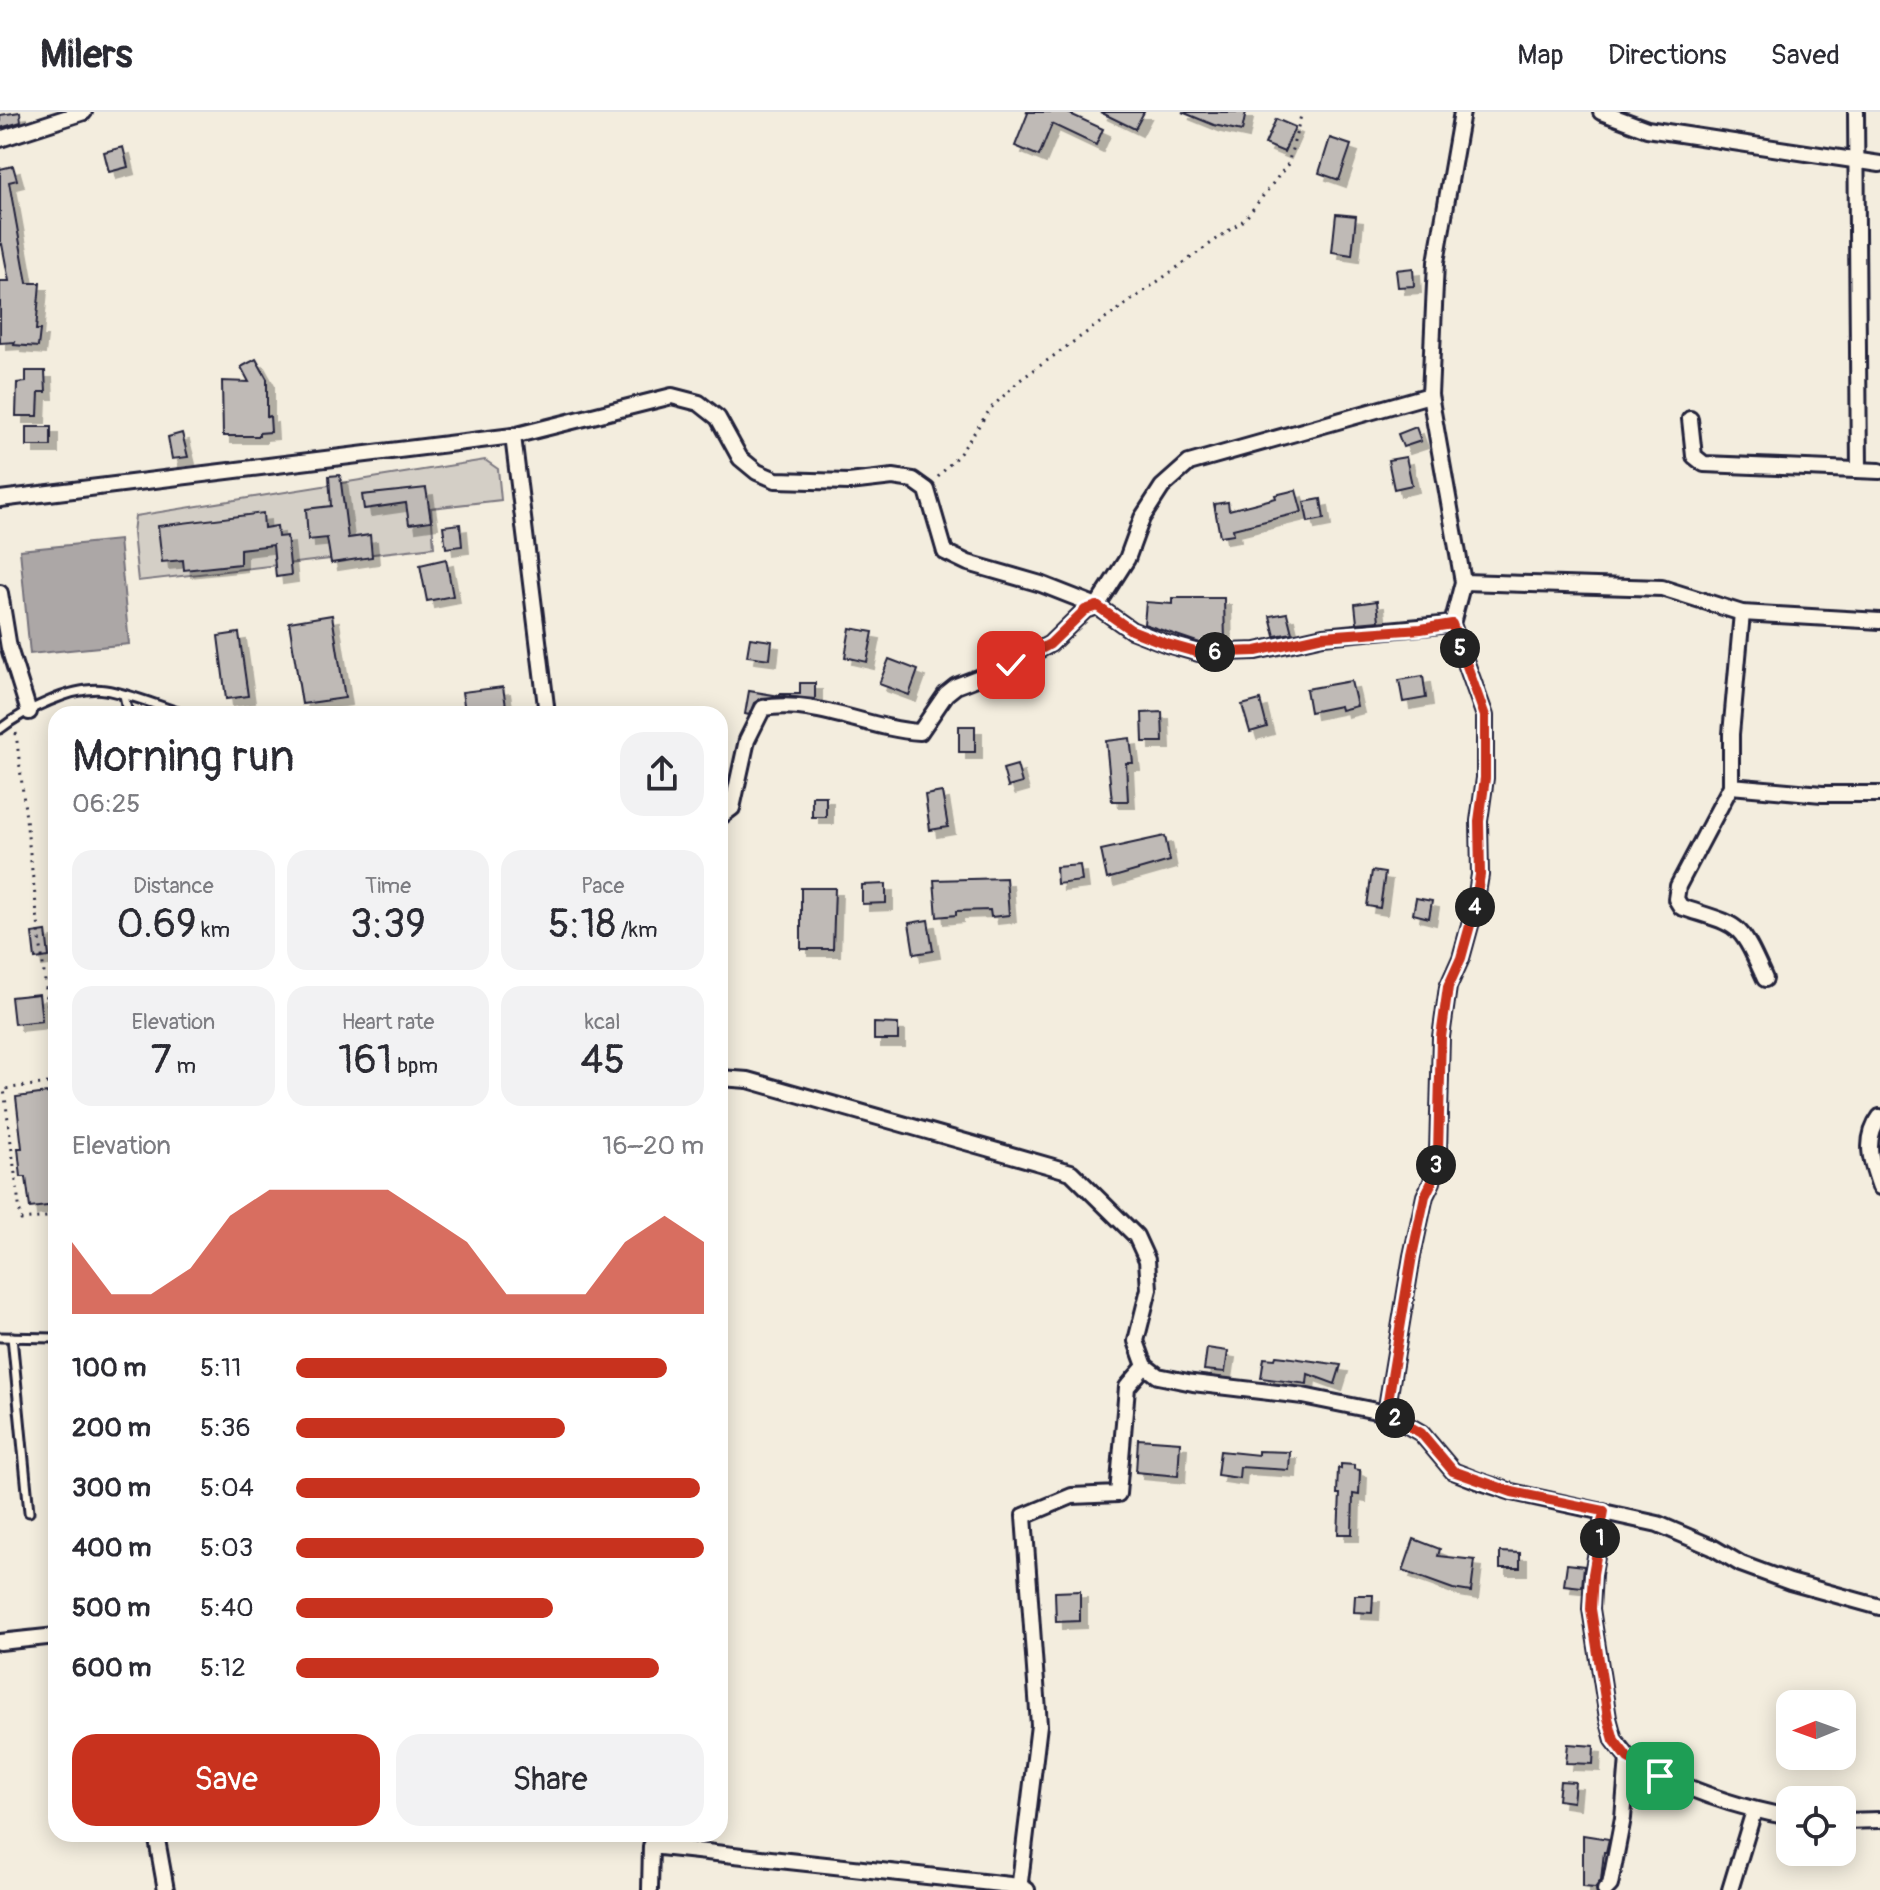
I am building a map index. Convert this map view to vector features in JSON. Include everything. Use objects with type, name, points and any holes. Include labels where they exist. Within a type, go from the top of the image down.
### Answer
[{"type":"street","points":[[0,139],[84,112]]},
{"type":"street","points":[[1386,1413],[1412,1256],[1438,1152],[1441,1037],[1448,987],[1461,958],[1480,875],[1479,821],[1485,778],[1485,716],[1452,624],[1463,582],[1430,395],[1436,262],[1462,112]]},
{"type":"street","points":[[1601,112],[1647,129],[1880,164]]},
{"type":"street","points":[[1856,112],[1859,470]]},
{"type":"street","points":[[728,811],[732,808],[747,740],[763,708],[817,708],[905,731],[920,732],[946,694],[956,686],[1011,665],[1050,644],[1085,610],[1097,606],[1127,559],[1142,518],[1162,487],[1189,463],[1430,395]]},
{"type":"street","points":[[0,499],[513,436],[672,396],[699,403],[718,418],[740,458],[757,472],[776,480],[849,482],[893,477],[913,480],[927,490],[945,552],[968,563],[1041,584],[1097,606],[1131,630],[1167,644],[1199,653],[1256,651],[1323,636],[1452,624]]},
{"type":"street","points":[[1690,419],[1694,456],[1704,464],[1880,471]]},
{"type":"street","points":[[513,436],[546,706]]},
{"type":"street","points":[[1463,582],[1662,588],[1742,613],[1880,621]]},
{"type":"street","points":[[0,593],[22,715]]},
{"type":"street","points":[[1742,613],[1731,734],[1731,786],[1678,886],[1676,899],[1681,907],[1735,925],[1747,939],[1765,979]]},
{"type":"street","points":[[1731,786],[1822,794],[1880,794]]},
{"type":"street","points":[[728,1079],[748,1080],[1071,1172],[1136,1236],[1147,1260],[1149,1289],[1136,1341],[1145,1366],[1158,1376],[1303,1396],[1386,1413],[1421,1433],[1453,1471],[1512,1492],[1658,1524],[1712,1547],[1741,1564],[1879,1605]]},
{"type":"street","points":[[1880,1117],[1872,1129],[1869,1148],[1880,1187]]},
{"type":"street","points":[[666,1842],[1022,1889],[1039,1725],[1024,1516],[1072,1496],[1118,1494],[1127,1387],[1145,1366]]},
{"type":"street","points":[[1604,1511],[1593,1574],[1591,1609],[1614,1740],[1628,1758],[1660,1776],[1754,1811],[1776,1815]]},
{"type":"street","points":[[0,1642],[48,1637]]},
{"type":"street","points":[[1605,1890],[1610,1885],[1623,1818],[1628,1758]]},
{"type":"street","points":[[1730,1890],[1754,1811]]},
{"type":"street","points":[[1856,1821],[1880,1820]]},
{"type":"street","points":[[157,1842],[166,1890]]},
{"type":"street","points":[[650,1890],[651,1842]]},
{"type":"lane","points":[[0,729],[67,694],[102,689],[159,706]]},
{"type":"lane","points":[[124,695],[126,706]]},
{"type":"lane","points":[[0,1337],[48,1338]]},
{"type":"lane","points":[[12,1337],[29,1512]]},
{"type":"path","points":[[927,490],[961,452],[991,408],[1020,380],[1245,219],[1288,164],[1302,112]]},
{"type":"path","points":[[22,715],[48,991]]},
{"type":"path","points":[[48,1083],[4,1089],[21,1220],[48,1217]]},
{"type":"shaded area","points":[[485,460],[498,469],[501,500],[431,508],[434,547],[138,581],[133,533],[135,516]]},
{"type":"shaded area","points":[[119,540],[129,644],[30,654],[20,550]]},
{"type":"building","points":[[20,112],[21,122],[0,128],[0,115]]},
{"type":"building","points":[[1026,112],[1066,112],[1103,129],[1096,145],[1052,124],[1039,156],[1015,146]]},
{"type":"building","points":[[1100,112],[1144,112],[1135,129]]},
{"type":"building","points":[[1182,112],[1246,112],[1242,131],[1214,125]]},
{"type":"building","points":[[1276,119],[1295,127],[1284,152],[1265,144]]},
{"type":"building","points":[[1330,138],[1351,145],[1339,180],[1319,173]]},
{"type":"building","points":[[123,147],[128,167],[109,172],[104,152]]},
{"type":"building","points":[[13,166],[17,180],[9,182],[27,283],[40,283],[36,330],[40,330],[38,347],[14,345],[15,342],[0,343],[0,281],[9,281],[0,245],[0,169]]},
{"type":"building","points":[[1336,214],[1356,216],[1352,255],[1332,252]]},
{"type":"building","points":[[1413,268],[1414,286],[1398,287],[1396,270]]},
{"type":"building","points":[[256,359],[267,379],[267,417],[270,416],[271,432],[259,433],[259,436],[223,436],[222,381],[249,382],[241,367]]},
{"type":"building","points":[[26,371],[45,371],[46,392],[39,392],[38,416],[16,416],[17,383],[26,382]]},
{"type":"building","points":[[27,427],[51,427],[51,446],[27,446]]},
{"type":"building","points":[[1416,427],[1421,441],[1403,447],[1398,434]]},
{"type":"building","points":[[182,433],[188,457],[172,459],[168,437]]},
{"type":"building","points":[[1406,457],[1412,485],[1394,489],[1388,460]]},
{"type":"building","points":[[340,475],[348,538],[370,535],[372,557],[331,563],[327,538],[308,540],[306,509],[331,506],[329,476]]},
{"type":"building","points":[[426,488],[431,521],[409,524],[406,503],[364,509],[362,495]]},
{"type":"building","points":[[1296,490],[1302,512],[1233,529],[1234,534],[1220,536],[1214,504],[1228,502],[1229,510]]},
{"type":"building","points":[[1321,499],[1324,519],[1308,522],[1304,502]]},
{"type":"building","points":[[263,513],[264,528],[277,526],[278,537],[287,536],[291,575],[276,577],[273,545],[240,549],[240,564],[184,570],[183,560],[162,562],[158,526]]},
{"type":"building","points":[[460,524],[462,546],[446,548],[443,526]]},
{"type":"building","points":[[446,559],[453,596],[427,601],[420,565]]},
{"type":"building","points":[[1172,598],[1224,598],[1225,642],[1200,643],[1144,624],[1146,602],[1172,604]]},
{"type":"building","points":[[1377,601],[1379,621],[1357,623],[1355,604]]},
{"type":"building","points":[[1287,613],[1292,633],[1275,636],[1270,616]]},
{"type":"building","points":[[332,615],[345,698],[302,704],[289,622]]},
{"type":"building","points":[[850,628],[873,632],[867,662],[845,657]]},
{"type":"building","points":[[239,633],[248,696],[226,699],[218,636]]},
{"type":"building","points":[[750,638],[772,641],[770,659],[747,656]]},
{"type":"building","points":[[889,659],[918,670],[909,695],[879,684]]},
{"type":"building","points":[[1423,676],[1426,698],[1403,702],[1399,680]]},
{"type":"building","points":[[1351,681],[1357,706],[1310,712],[1306,689]]},
{"type":"building","points":[[800,683],[815,683],[815,699],[784,696],[762,698],[754,703],[749,715],[745,714],[749,691],[780,696],[800,694]]},
{"type":"building","points":[[503,687],[506,706],[464,706],[462,692]]},
{"type":"building","points":[[1260,700],[1267,727],[1250,732],[1242,705]]},
{"type":"building","points":[[1162,712],[1163,742],[1143,742],[1142,713]]},
{"type":"building","points":[[959,726],[975,726],[975,752],[959,752]]},
{"type":"building","points":[[1130,738],[1133,763],[1126,763],[1128,801],[1112,801],[1106,741]]},
{"type":"building","points":[[1017,765],[1022,783],[1008,787],[1003,769]]},
{"type":"building","points":[[942,792],[948,827],[930,830],[925,795]]},
{"type":"building","points":[[812,796],[826,796],[826,817],[812,817]]},
{"type":"building","points":[[1165,836],[1170,861],[1107,879],[1101,850]]},
{"type":"building","points":[[1080,865],[1082,881],[1057,884],[1056,867]]},
{"type":"building","points":[[1372,871],[1385,873],[1380,908],[1367,906]]},
{"type":"building","points":[[1006,878],[1009,915],[991,917],[990,910],[956,911],[956,915],[937,917],[934,880]]},
{"type":"building","points":[[886,884],[886,903],[862,904],[862,885]]},
{"type":"building","points":[[801,888],[835,888],[833,949],[801,949]]},
{"type":"building","points":[[1416,898],[1432,901],[1429,918],[1413,914]]},
{"type":"building","points":[[928,920],[933,951],[914,954],[909,923]]},
{"type":"building","points":[[46,931],[48,957],[35,959],[32,933]]},
{"type":"building","points":[[39,994],[42,1021],[14,1024],[11,997]]},
{"type":"building","points":[[874,1023],[898,1024],[898,1040],[874,1040]]},
{"type":"building","points":[[48,1093],[48,1206],[30,1208],[26,1177],[21,1177],[18,1148],[22,1148],[16,1097]]},
{"type":"building","points":[[1207,1348],[1228,1351],[1225,1372],[1204,1370]]},
{"type":"building","points":[[1276,1356],[1341,1365],[1335,1384],[1308,1374],[1307,1384],[1261,1378],[1264,1358],[1275,1359]]},
{"type":"building","points":[[1138,1439],[1180,1442],[1178,1476],[1136,1472]]},
{"type":"building","points":[[1220,1451],[1258,1455],[1258,1451],[1290,1452],[1289,1470],[1240,1467],[1239,1478],[1217,1475]]},
{"type":"building","points":[[1341,1464],[1354,1465],[1354,1469],[1360,1470],[1359,1495],[1353,1494],[1352,1534],[1338,1534],[1338,1468],[1341,1469]]},
{"type":"building","points":[[1414,1539],[1440,1549],[1438,1556],[1475,1560],[1471,1592],[1453,1589],[1403,1571]]},
{"type":"building","points":[[1500,1552],[1520,1553],[1520,1568],[1500,1568]]},
{"type":"building","points":[[1567,1564],[1584,1566],[1582,1587],[1564,1585]]},
{"type":"building","points":[[1080,1591],[1080,1621],[1056,1622],[1055,1592]]},
{"type":"building","points":[[1355,1595],[1373,1595],[1372,1613],[1354,1612]]},
{"type":"building","points":[[1568,1744],[1594,1746],[1593,1764],[1566,1763]]},
{"type":"building","points":[[1560,1781],[1575,1782],[1573,1802],[1558,1800]]},
{"type":"building","points":[[1583,1835],[1609,1839],[1604,1852],[1601,1880],[1595,1888],[1583,1887]]},
{"type":"route","points":[[1011,665],[1050,644],[1085,610],[1097,606],[1131,630],[1199,653],[1256,651],[1323,636],[1452,624],[1485,716],[1485,778],[1479,821],[1480,875],[1461,958],[1448,987],[1441,1037],[1438,1152],[1432,1182],[1425,1196],[1404,1295],[1386,1413],[1421,1433],[1453,1471],[1512,1492],[1604,1511],[1593,1574],[1591,1609],[1608,1718],[1614,1740],[1628,1758],[1660,1776]]}]
